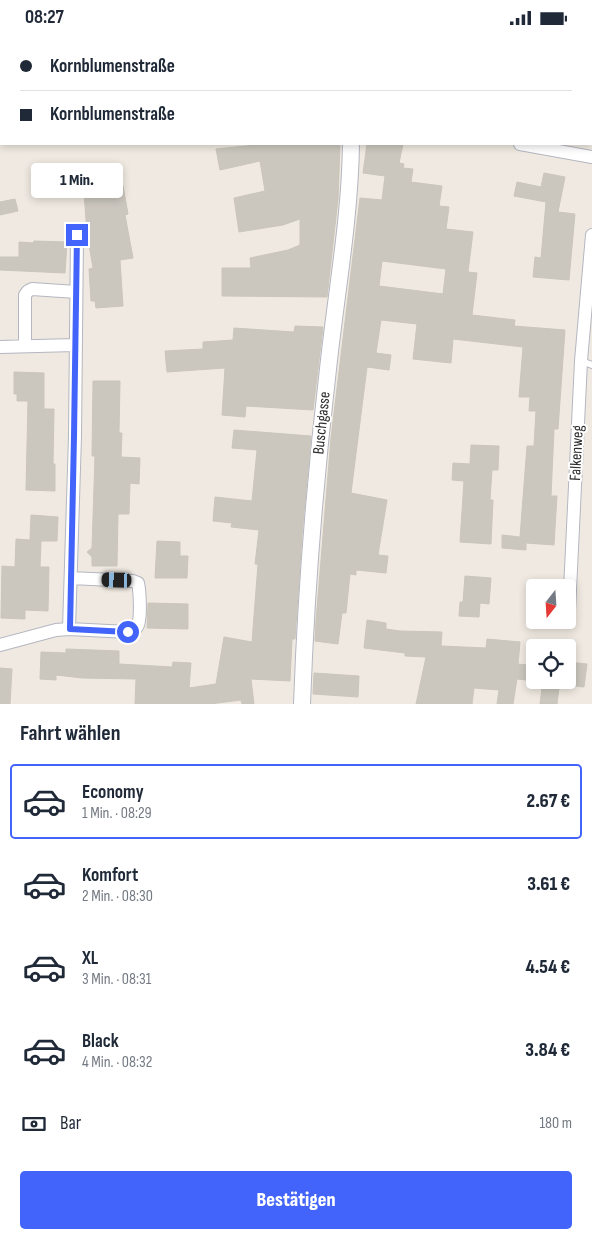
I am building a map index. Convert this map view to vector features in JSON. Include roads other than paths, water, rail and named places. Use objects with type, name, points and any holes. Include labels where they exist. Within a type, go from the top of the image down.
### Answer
[{"type":"street","name":"Buschgasse","points":[[302,704],[311,547],[326,389],[350,192],[351,145]]},
{"type":"street","points":[[526,145],[592,157]]},
{"type":"street","points":[[70,629],[77,235]]},
{"type":"street","name":"Falkenweg","points":[[571,579],[586,363],[592,235]]},
{"type":"street","points":[[25,346],[25,295],[28,291],[32,289],[76,292]]},
{"type":"street","points":[[0,347],[75,345]]},
{"type":"street","points":[[0,645],[40,633],[70,629],[128,632],[135,630],[138,625],[138,583],[132,581],[71,578]]}]
